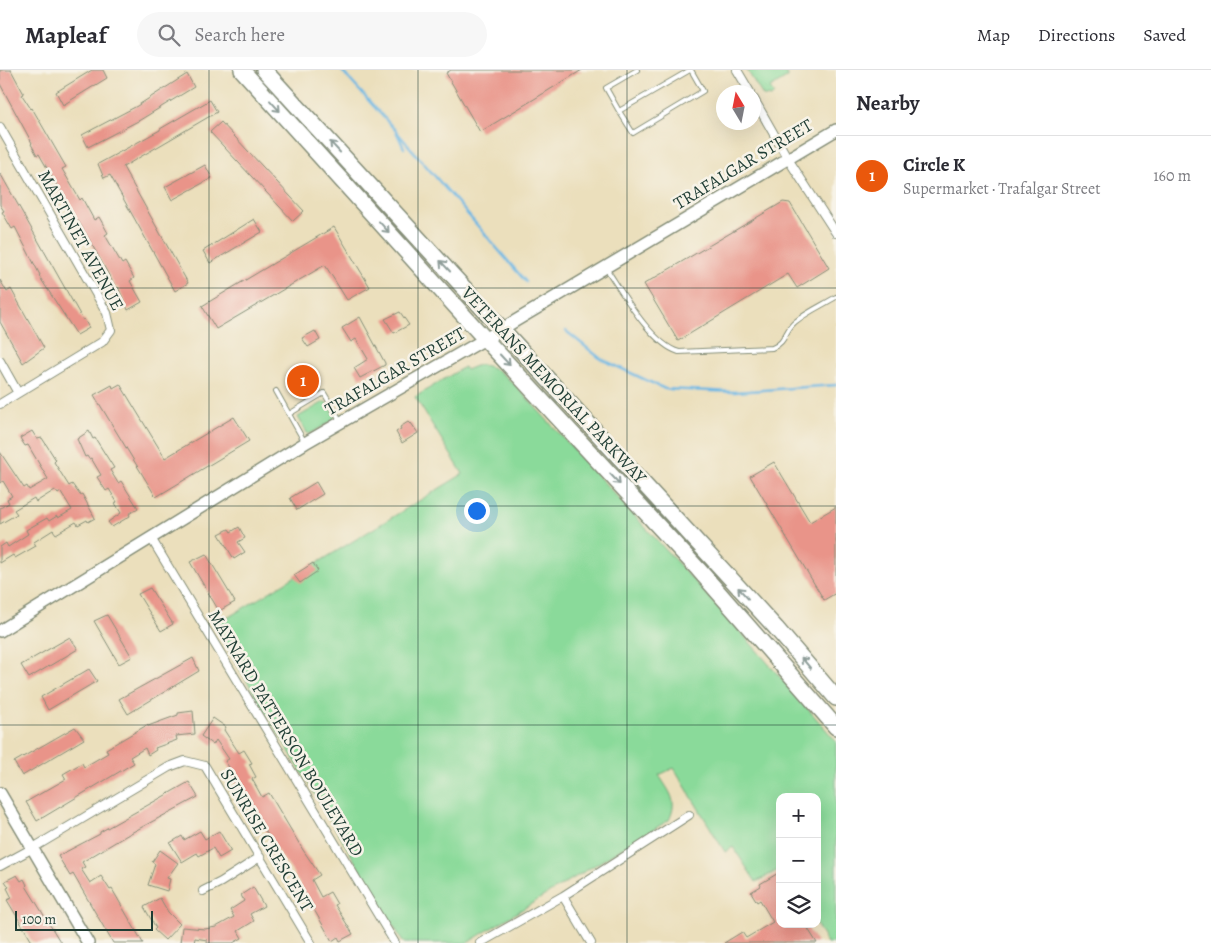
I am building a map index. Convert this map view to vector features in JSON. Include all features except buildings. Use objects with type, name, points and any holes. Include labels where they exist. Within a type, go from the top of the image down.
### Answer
[{"type":"highway","name":"VETERANS MEMORIAL PARKWAY","points":[[242,70],[485,339],[698,569],[836,727]]},
{"type":"highway","name":"VETERANS MEMORIAL PARKWAY","points":[[264,70],[770,621],[836,698]]},
{"type":"main road","name":"TRAFALGAR STREET","points":[[0,631],[305,444],[836,130]]},
{"type":"main road","points":[[0,793],[88,943]]},
{"type":"street","points":[[737,70],[746,85]]},
{"type":"street","points":[[761,111],[788,158],[836,233]]},
{"type":"street","name":"MARTINET AVENUE","points":[[0,127],[107,313],[111,330],[102,342],[0,404]]},
{"type":"street","points":[[0,361],[18,393]]},
{"type":"street","name":"MAYNARD PATTERSON BOULEVARD","points":[[151,538],[395,943]]},
{"type":"street","name":"SUNRISE CRESCENT","points":[[0,866],[169,767],[185,761],[205,766],[311,943]]},
{"type":"street","points":[[480,943],[563,896],[689,815]]},
{"type":"street","points":[[203,891],[260,857]]},
{"type":"street","points":[[563,896],[591,943]]},
{"type":"lane","points":[[619,111],[690,70],[703,91],[633,133],[619,111],[606,88],[637,70]]},
{"type":"lane","points":[[605,267],[648,328],[666,346],[679,352],[772,348],[782,342],[796,322],[836,297]]},
{"type":"lane","points":[[276,391],[305,444]]},
{"type":"lane","points":[[289,414],[324,393],[342,422]]},
{"type":"green space","points":[[747,70],[784,70],[788,77],[770,88],[774,94],[771,97],[763,96],[761,85],[756,85]]},
{"type":"green space","points":[[478,365],[484,365],[495,369],[516,386],[739,630],[836,741],[836,943],[827,943],[818,928],[821,928],[821,793],[776,793],[776,871],[756,882],[733,847],[725,852],[674,768],[659,775],[672,796],[673,807],[669,820],[467,943],[404,943],[214,626],[463,474],[415,397],[464,367],[466,370]]},
{"type":"green space","points":[[326,402],[335,416],[334,420],[310,434],[307,433],[298,417]]},
{"type":"waterway","points":[[341,70],[396,131],[404,148]]},
{"type":"waterway","points":[[396,131],[526,282]]},
{"type":"waterway","points":[[566,331],[601,359],[665,389],[735,392],[836,385]]},
{"type":"place","name":"Circle K","points":[[303,381]]}]
